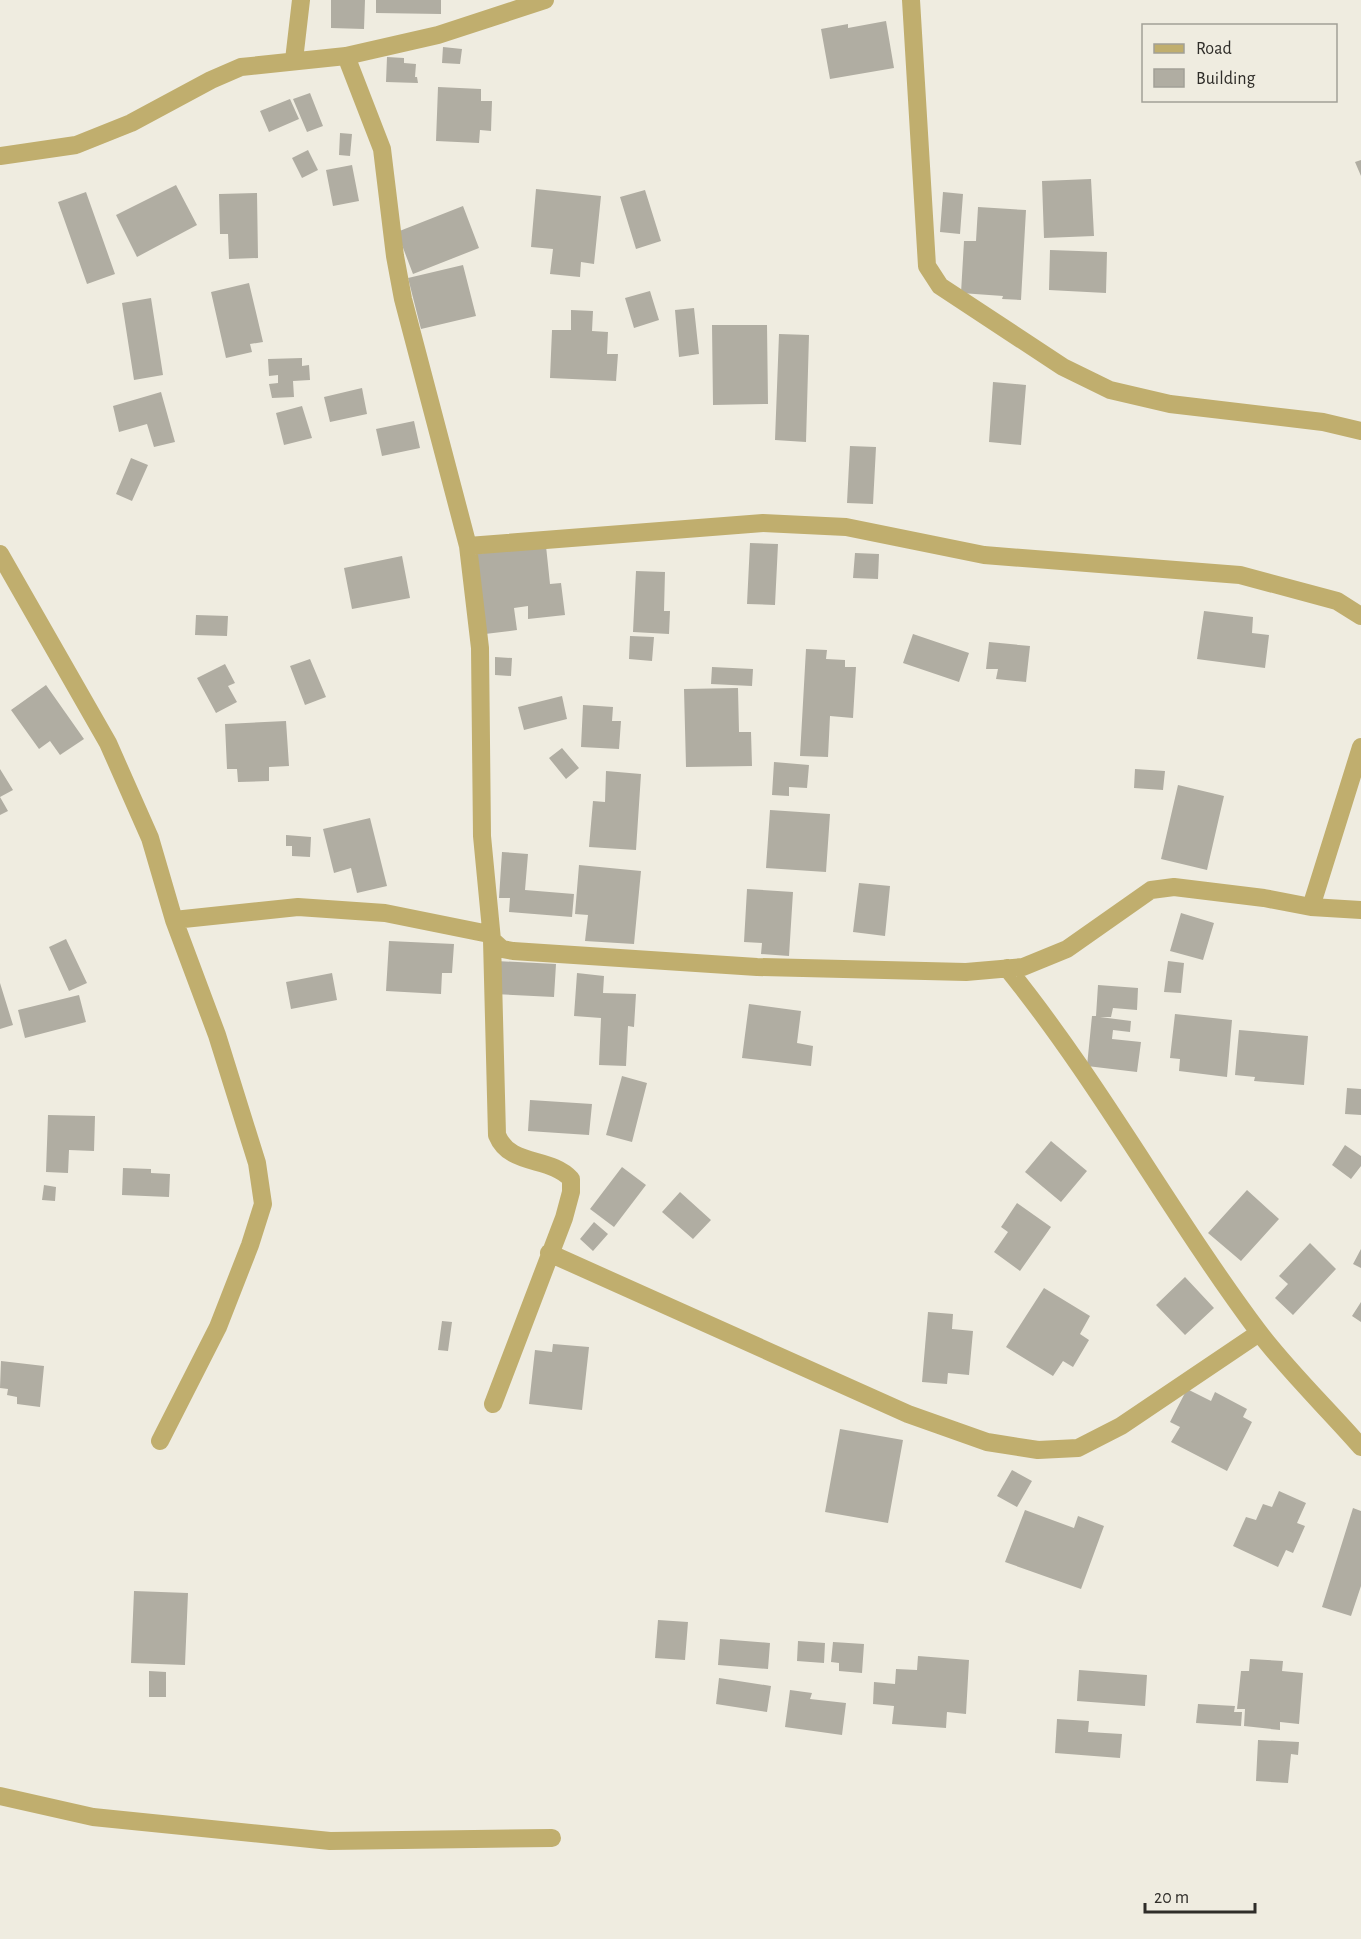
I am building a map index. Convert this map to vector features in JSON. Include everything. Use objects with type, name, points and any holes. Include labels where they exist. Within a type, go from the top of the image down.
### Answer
[{"type":"street","points":[[294,60],[301,0]]},
{"type":"street","points":[[0,156],[76,145],[131,123],[210,80],[241,67],[346,56],[438,35],[545,0]]},
{"type":"street","points":[[911,0],[927,266],[940,286],[1063,367],[1110,390],[1170,404],[1323,423],[1361,431]]},
{"type":"street","points":[[346,56],[382,149],[395,256],[403,299],[468,546],[480,648],[482,836],[491,937],[497,1135],[501,1146],[511,1154],[563,1171],[571,1179],[567,1209],[493,1404]]},
{"type":"street","points":[[468,546],[763,523],[846,527],[984,555],[1240,575],[1337,601],[1361,616]]},
{"type":"street","points":[[0,554],[108,743],[150,838],[174,920],[224,1056],[257,1162],[263,1204],[250,1245],[218,1327],[160,1441]]},
{"type":"street","points":[[1311,907],[1361,747]]},
{"type":"street","points":[[174,920],[298,907],[385,913],[491,937],[502,949],[513,951],[757,968],[966,972],[1023,966],[1067,950],[1151,890],[1174,887],[1264,898],[1311,907],[1361,910]]},
{"type":"street","points":[[1007,968],[1036,1004],[1093,1084],[1168,1204],[1259,1333],[1361,1447]]},
{"type":"street","points":[[549,1253],[908,1414],[987,1442],[1038,1450],[1078,1448],[1121,1426],[1259,1333]]},
{"type":"street","points":[[0,1796],[93,1817],[330,1841],[552,1838]]},
{"type":"building","points":[[331,0],[365,0],[364,29],[331,28]]},
{"type":"building","points":[[376,0],[441,0],[441,14],[376,13]]},
{"type":"building","points":[[886,21],[894,68],[830,79],[821,29],[848,24],[848,28]]},
{"type":"building","points":[[443,47],[462,49],[460,64],[442,63]]},
{"type":"building","points":[[387,57],[404,58],[404,63],[416,64],[415,77],[418,83],[386,82]]},
{"type":"building","points":[[438,87],[481,89],[481,101],[492,101],[491,131],[480,130],[479,143],[436,141]]},
{"type":"building","points":[[310,93],[323,126],[307,132],[293,99]]},
{"type":"building","points":[[290,99],[299,119],[269,132],[260,111]]},
{"type":"building","points":[[340,133],[352,134],[350,156],[339,155]]},
{"type":"building","points":[[308,150],[318,170],[302,178],[292,158]]},
{"type":"building","points":[[1361,160],[1361,176],[1355,162]]},
{"type":"building","points":[[352,165],[359,201],[333,206],[326,170]]},
{"type":"building","points":[[1091,179],[1094,236],[1044,238],[1042,181]]},
{"type":"building","points":[[176,185],[197,225],[137,257],[116,215]]},
{"type":"building","points":[[536,189],[601,196],[594,264],[581,262],[580,277],[550,274],[553,249],[531,247]]},
{"type":"building","points":[[645,190],[661,241],[636,249],[620,197]]},
{"type":"building","points":[[86,192],[115,274],[87,284],[58,202]]},
{"type":"building","points":[[943,192],[963,194],[960,234],[940,232]]},
{"type":"building","points":[[257,193],[258,258],[229,259],[228,234],[220,234],[219,194]]},
{"type":"building","points":[[463,206],[479,248],[413,274],[397,232]]},
{"type":"building","points":[[978,207],[1026,210],[1021,300],[1002,299],[1003,296],[961,293],[964,241],[976,241]]},
{"type":"building","points":[[1050,250],[1107,252],[1106,293],[1049,290]]},
{"type":"building","points":[[463,265],[476,316],[421,329],[408,278]]},
{"type":"building","points":[[249,283],[263,342],[250,344],[252,352],[226,358],[211,292]]},
{"type":"building","points":[[650,291],[659,320],[634,328],[625,298]]},
{"type":"building","points":[[151,298],[163,375],[134,380],[122,303]]},
{"type":"building","points":[[694,308],[699,354],[679,357],[675,310]]},
{"type":"building","points":[[571,310],[593,311],[592,331],[608,332],[607,354],[618,354],[616,381],[550,378],[552,330],[571,330]]},
{"type":"building","points":[[712,325],[767,325],[768,404],[713,405]]},
{"type":"building","points":[[779,334],[809,335],[806,442],[775,440]]},
{"type":"building","points":[[302,358],[302,366],[309,365],[310,380],[293,381],[294,397],[272,398],[269,384],[278,383],[278,375],[269,376],[268,359]]},
{"type":"building","points":[[993,382],[1026,385],[1021,445],[989,442]]},
{"type":"building","points":[[362,388],[367,414],[330,422],[324,397]]},
{"type":"building","points":[[161,392],[175,442],[154,447],[147,424],[119,432],[113,406]]},
{"type":"building","points":[[302,406],[312,438],[284,445],[276,413]]},
{"type":"building","points":[[414,421],[420,448],[382,456],[376,429]]},
{"type":"building","points":[[850,446],[876,447],[873,504],[847,503]]},
{"type":"building","points":[[131,458],[148,465],[132,501],[116,494]]},
{"type":"building","points":[[750,543],[778,544],[775,605],[747,604]]},
{"type":"building","points":[[546,546],[550,584],[561,583],[565,615],[528,619],[528,606],[514,608],[517,630],[485,634],[476,554]]},
{"type":"building","points":[[855,553],[879,554],[878,579],[853,578]]},
{"type":"building","points":[[402,556],[410,598],[352,609],[344,568]]},
{"type":"building","points":[[636,571],[665,572],[664,611],[670,611],[669,634],[633,632]]},
{"type":"building","points":[[1204,611],[1253,617],[1252,633],[1269,635],[1265,668],[1197,659]]},
{"type":"building","points":[[196,615],[228,616],[227,636],[195,635]]},
{"type":"building","points":[[913,634],[969,653],[959,682],[903,663]]},
{"type":"building","points":[[630,636],[654,637],[652,661],[629,659]]},
{"type":"building","points":[[989,642],[1030,646],[1026,682],[996,679],[998,669],[986,669]]},
{"type":"building","points":[[806,649],[827,650],[826,659],[845,660],[845,667],[856,667],[853,718],[830,716],[828,757],[800,756]]},
{"type":"building","points":[[495,657],[512,658],[511,676],[495,675]]},
{"type":"building","points":[[310,659],[326,697],[305,705],[290,666]]},
{"type":"building","points":[[225,664],[235,683],[228,686],[237,702],[216,713],[197,678]]},
{"type":"building","points":[[712,667],[753,669],[752,686],[711,684]]},
{"type":"building","points":[[46,685],[84,739],[60,755],[50,741],[39,749],[11,710]]},
{"type":"building","points":[[738,688],[739,732],[751,732],[752,766],[686,767],[684,689]]},
{"type":"building","points":[[562,696],[567,719],[524,730],[518,707]]},
{"type":"building","points":[[583,705],[613,707],[612,721],[621,721],[619,749],[581,747]]},
{"type":"building","points":[[286,721],[289,766],[269,767],[269,781],[238,782],[237,769],[227,769],[225,724]]},
{"type":"building","points":[[562,748],[579,768],[566,779],[549,758]]},
{"type":"building","points":[[774,762],[809,765],[807,788],[789,787],[789,796],[772,795]]},
{"type":"building","points":[[0,769],[13,790],[0,797]]},
{"type":"building","points":[[1135,769],[1165,771],[1163,790],[1134,788]]},
{"type":"building","points":[[606,771],[641,774],[636,850],[589,847],[593,801],[605,802]]},
{"type":"building","points":[[1178,785],[1224,796],[1207,870],[1161,859]]},
{"type":"building","points":[[0,797],[8,811],[0,815]]},
{"type":"building","points":[[770,810],[830,814],[826,872],[766,868]]},
{"type":"building","points":[[370,818],[387,886],[357,893],[351,868],[334,873],[323,829]]},
{"type":"building","points":[[286,835],[311,837],[310,857],[292,856],[292,846],[286,846]]},
{"type":"building","points":[[502,852],[528,854],[525,890],[574,894],[572,917],[509,912],[510,898],[499,898]]},
{"type":"building","points":[[579,865],[641,871],[634,944],[585,941],[588,915],[575,914]]},
{"type":"building","points":[[859,883],[890,886],[885,936],[853,932]]},
{"type":"building","points":[[747,889],[793,892],[789,956],[761,954],[762,943],[744,942]]},
{"type":"building","points":[[1181,913],[1214,923],[1203,960],[1170,951]]},
{"type":"building","points":[[66,939],[87,983],[69,991],[49,947]]},
{"type":"building","points":[[389,941],[454,944],[452,973],[442,973],[441,994],[386,991]]},
{"type":"building","points":[[496,961],[556,964],[554,997],[494,994]]},
{"type":"building","points":[[1168,961],[1184,963],[1181,993],[1164,992]]},
{"type":"building","points":[[332,973],[337,1000],[291,1009],[286,982]]},
{"type":"building","points":[[577,973],[604,976],[603,993],[636,994],[634,1027],[628,1026],[626,1066],[599,1065],[601,1018],[574,1016]]},
{"type":"building","points":[[0,983],[13,1025],[0,1029]]},
{"type":"building","points":[[1098,985],[1138,988],[1137,1010],[1113,1008],[1111,1017],[1100,1017],[1131,1021],[1130,1032],[1113,1030],[1112,1039],[1141,1042],[1137,1072],[1087,1066],[1092,1016],[1096,1016]]},
{"type":"building","points":[[79,995],[86,1022],[25,1038],[18,1010]]},
{"type":"building","points":[[749,1004],[801,1011],[797,1043],[813,1046],[811,1066],[742,1058]]},
{"type":"building","points":[[1175,1014],[1232,1020],[1227,1077],[1179,1071],[1180,1059],[1170,1058]]},
{"type":"building","points":[[1239,1030],[1308,1036],[1304,1085],[1254,1081],[1255,1077],[1235,1075]]},
{"type":"building","points":[[622,1076],[647,1083],[632,1142],[606,1135]]},
{"type":"building","points":[[1347,1088],[1361,1089],[1361,1115],[1345,1114]]},
{"type":"building","points":[[530,1100],[592,1104],[589,1135],[528,1131]]},
{"type":"building","points":[[48,1115],[95,1116],[94,1151],[69,1150],[68,1173],[46,1172]]},
{"type":"building","points":[[1051,1141],[1087,1171],[1061,1202],[1025,1172]]},
{"type":"building","points":[[1345,1145],[1361,1156],[1361,1166],[1351,1179],[1332,1165]]},
{"type":"building","points":[[622,1167],[646,1185],[614,1227],[590,1209]]},
{"type":"building","points":[[123,1168],[151,1169],[151,1173],[170,1174],[169,1197],[122,1195]]},
{"type":"building","points":[[44,1185],[56,1187],[55,1201],[42,1200]]},
{"type":"building","points":[[1247,1190],[1279,1219],[1241,1261],[1208,1233]]},
{"type":"building","points":[[680,1192],[711,1220],[693,1239],[662,1212]]},
{"type":"building","points":[[1017,1203],[1051,1227],[1020,1271],[994,1252],[1008,1232],[1001,1227]]},
{"type":"building","points":[[594,1222],[608,1234],[593,1251],[580,1239]]},
{"type":"building","points":[[1310,1243],[1336,1269],[1293,1315],[1275,1298],[1288,1284],[1279,1276]]},
{"type":"building","points":[[1361,1249],[1361,1268],[1353,1264]]},
{"type":"building","points":[[1185,1277],[1214,1308],[1185,1335],[1156,1305]]},
{"type":"building","points":[[1044,1288],[1090,1316],[1080,1334],[1089,1340],[1073,1367],[1063,1361],[1053,1376],[1006,1347]]},
{"type":"building","points":[[1361,1302],[1361,1322],[1352,1316]]},
{"type":"building","points":[[928,1312],[953,1314],[952,1329],[973,1331],[969,1375],[948,1373],[947,1384],[922,1382]]},
{"type":"building","points":[[442,1321],[452,1322],[448,1351],[438,1350]]},
{"type":"building","points":[[553,1344],[589,1347],[582,1410],[529,1404],[535,1350],[552,1352]]},
{"type":"building","points":[[1,1361],[44,1366],[40,1407],[17,1404],[17,1397],[7,1395],[8,1389],[0,1388]]},
{"type":"building","points":[[1187,1389],[1211,1401],[1215,1392],[1247,1409],[1243,1417],[1252,1422],[1227,1471],[1171,1442],[1180,1427],[1170,1422]]},
{"type":"building","points":[[840,1429],[903,1440],[888,1523],[825,1512]]},
{"type":"building","points":[[1012,1470],[1032,1481],[1017,1507],[997,1496]]},
{"type":"building","points":[[1279,1491],[1306,1503],[1297,1523],[1305,1526],[1293,1553],[1286,1550],[1278,1567],[1233,1546],[1246,1517],[1256,1520],[1263,1504],[1272,1507]]},
{"type":"building","points":[[1353,1508],[1361,1511],[1361,1586],[1351,1616],[1322,1607]]},
{"type":"building","points":[[1025,1510],[1074,1528],[1078,1516],[1104,1526],[1081,1589],[1005,1562]]},
{"type":"building","points":[[134,1591],[188,1593],[185,1665],[131,1663]]},
{"type":"building","points":[[658,1620],[688,1622],[685,1660],[655,1658]]},
{"type":"building","points":[[720,1639],[770,1643],[768,1669],[718,1665]]},
{"type":"building","points":[[798,1641],[825,1643],[824,1663],[797,1661]]},
{"type":"building","points":[[833,1642],[864,1644],[862,1673],[839,1671],[839,1663],[831,1662]]},
{"type":"building","points":[[918,1656],[969,1660],[966,1714],[947,1712],[946,1728],[892,1724],[894,1706],[873,1704],[874,1682],[895,1684],[896,1669],[917,1670]]},
{"type":"building","points":[[1250,1659],[1283,1661],[1282,1671],[1303,1673],[1299,1724],[1280,1722],[1280,1730],[1244,1726],[1245,1709],[1237,1709],[1241,1671],[1249,1671]]},
{"type":"building","points":[[1079,1670],[1147,1675],[1145,1706],[1077,1701]]},
{"type":"building","points":[[149,1671],[166,1672],[166,1697],[149,1697]]},
{"type":"building","points":[[719,1678],[771,1686],[767,1712],[716,1704]]},
{"type":"building","points":[[790,1690],[812,1693],[810,1699],[846,1703],[842,1735],[785,1727]]},
{"type":"building","points":[[1198,1704],[1235,1706],[1234,1712],[1242,1712],[1241,1726],[1196,1723]]},
{"type":"building","points":[[1057,1719],[1089,1721],[1088,1732],[1122,1734],[1120,1758],[1055,1753]]},
{"type":"building","points":[[1258,1740],[1299,1742],[1298,1755],[1291,1754],[1288,1783],[1256,1781]]}]
